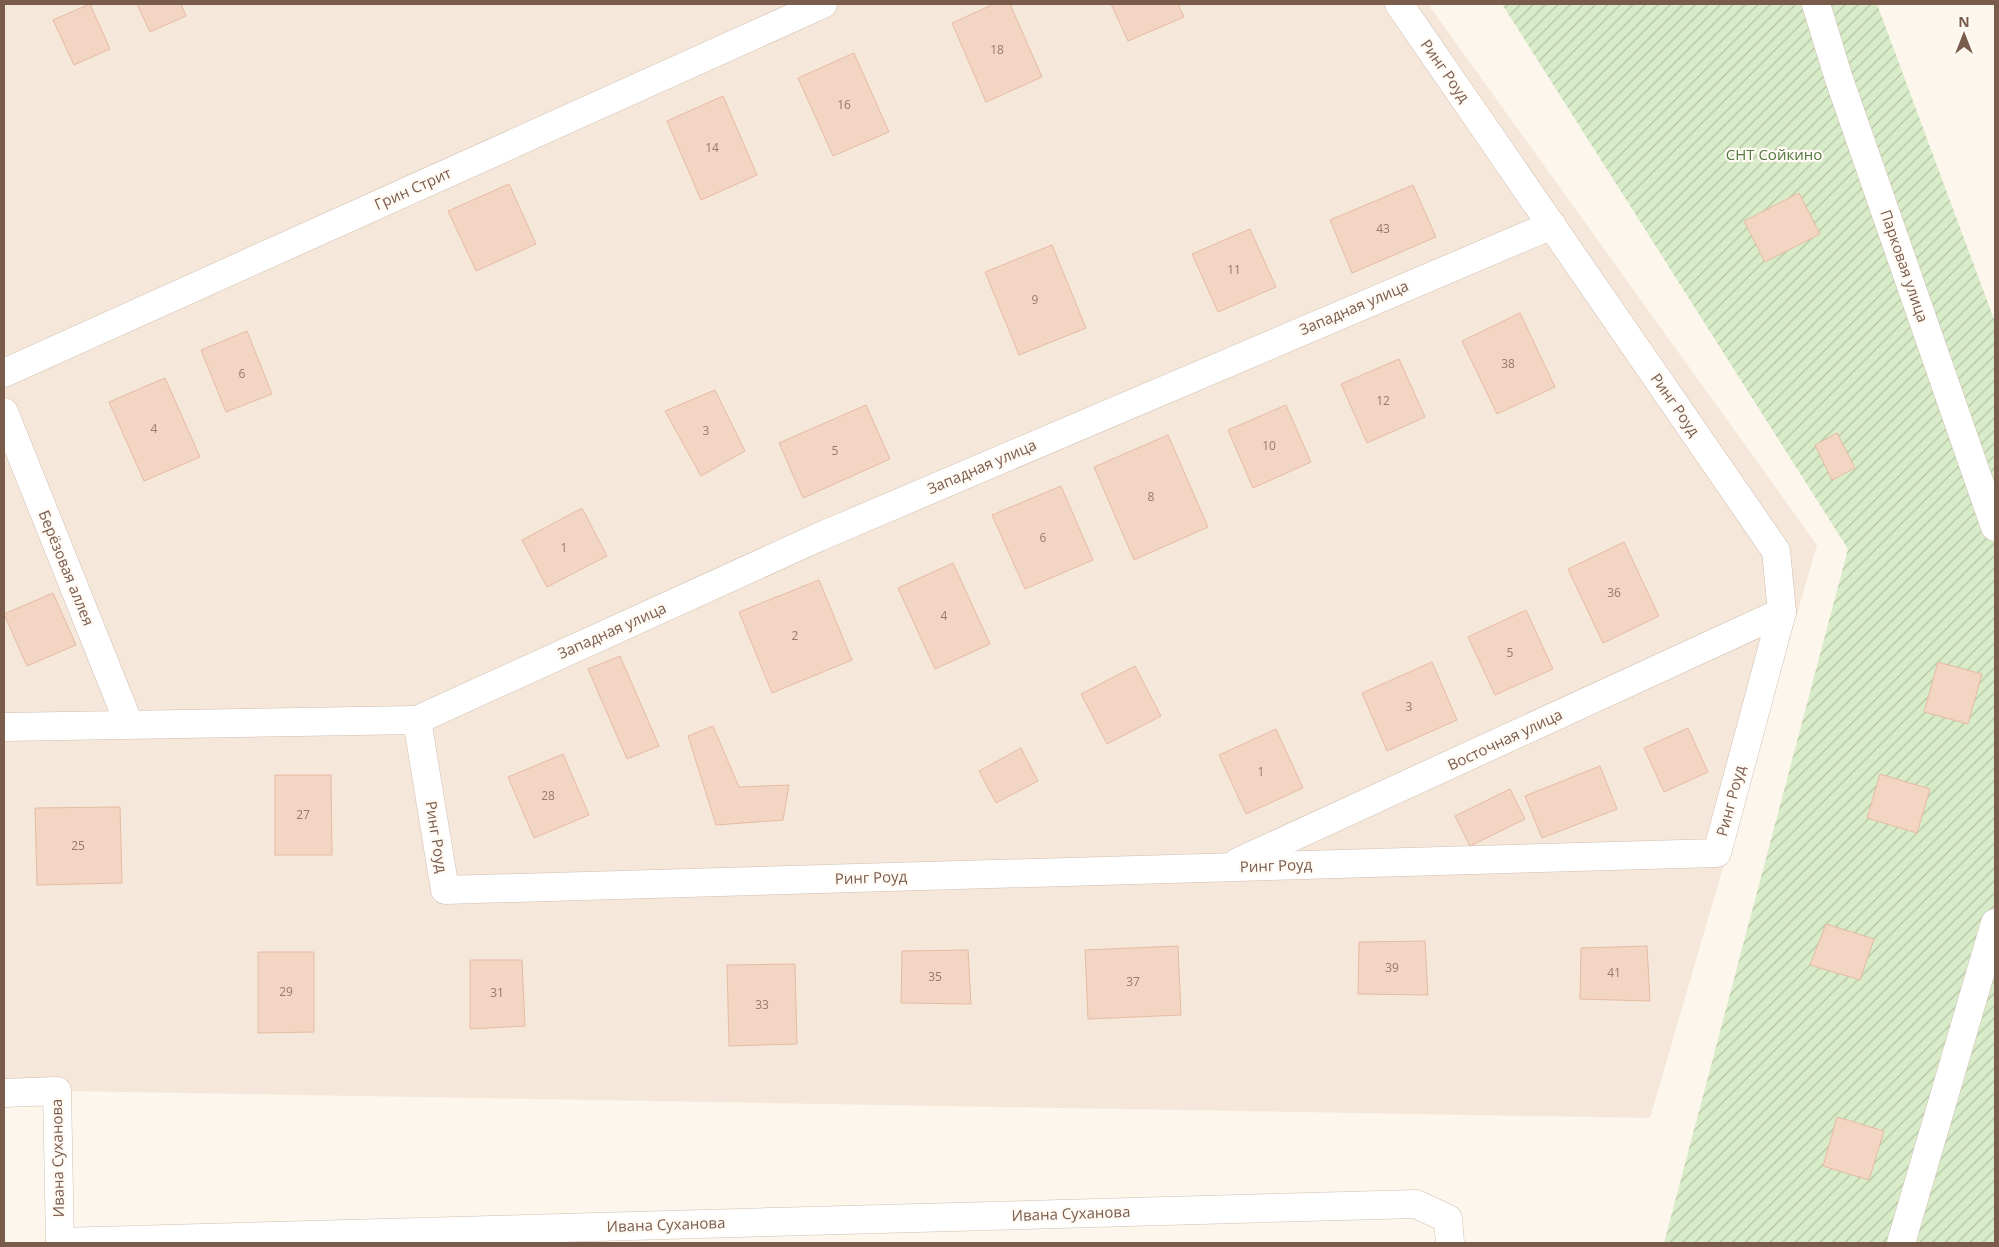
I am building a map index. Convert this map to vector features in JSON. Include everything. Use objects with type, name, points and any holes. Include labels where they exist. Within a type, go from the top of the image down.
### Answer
[{"type":"street","name":"Грин Стрит","points":[[4,373],[823,4]]},
{"type":"street","name":"Ринг Роуд","points":[[417,720],[445,890],[1717,854],[1782,612],[1776,550],[1399,4]]},
{"type":"street","name":"Парковая улица","points":[[1816,4],[1838,76],[1995,527]]},
{"type":"street","name":"Западная улица","points":[[417,720],[819,537],[1552,225]]},
{"type":"street","name":"Берёзовая аллея","points":[[4,412],[129,724]]},
{"type":"street","name":"Восточная улица","points":[[1227,867],[1782,612]]},
{"type":"street","points":[[4,727],[417,720]]},
{"type":"street","points":[[1901,1243],[1995,923]]},
{"type":"street","name":"Ивана Суханова","points":[[4,1093],[57,1091],[60,1243],[1416,1204],[1448,1219],[1450,1243]]},
{"type":"shaded area","points":[[4,4],[1428,4],[1817,545],[1650,1118],[4,1090]]},
{"type":"green space","name":"СНТ Сойкино","points":[[1502,4],[1877,4],[1995,322],[1995,1243],[1664,1243],[1848,549]]},
{"type":"building","points":[[90,4],[110,49],[74,65],[53,20]]},
{"type":"building","points":[[137,4],[181,4],[186,16],[150,32]]},
{"type":"building","points":[[994,4],[1010,4],[1042,77],[986,102],[952,23]]},
{"type":"building","points":[[1111,4],[1178,4],[1184,17],[1128,41]]},
{"type":"building","points":[[854,53],[889,132],[833,156],[798,78]]},
{"type":"building","points":[[723,96],[757,175],[701,200],[667,121]]},
{"type":"building","points":[[509,184],[536,244],[476,271],[448,211]]},
{"type":"building","points":[[1413,185],[1436,237],[1352,273],[1330,220]]},
{"type":"building","points":[[1799,193],[1820,234],[1765,262],[1744,221]]},
{"type":"building","points":[[1250,229],[1276,287],[1218,312],[1192,254]]},
{"type":"building","points":[[1052,245],[1086,328],[1019,355],[985,272]]},
{"type":"building","points":[[1520,313],[1555,387],[1497,414],[1462,341]]},
{"type":"building","points":[[247,331],[272,394],[226,412],[201,350]]},
{"type":"building","points":[[1399,359],[1425,417],[1367,443],[1341,384]]},
{"type":"building","points":[[165,378],[200,457],[144,481],[109,402]]},
{"type":"building","points":[[715,390],[745,451],[701,476],[665,411]]},
{"type":"building","points":[[866,405],[890,459],[803,498],[779,443]]},
{"type":"building","points":[[1286,405],[1311,462],[1253,488],[1228,430]]},
{"type":"building","points":[[1837,433],[1855,468],[1832,480],[1815,445]]},
{"type":"building","points":[[1168,435],[1208,527],[1134,560],[1094,467]]},
{"type":"building","points":[[1061,486],[1093,560],[1025,589],[992,515]]},
{"type":"building","points":[[582,508],[607,556],[547,587],[522,540]]},
{"type":"building","points":[[1624,542],[1659,616],[1603,643],[1568,569]]},
{"type":"building","points":[[953,563],[990,644],[935,669],[898,588]]},
{"type":"building","points":[[819,580],[852,660],[772,693],[739,612]]},
{"type":"building","points":[[53,593],[76,645],[27,666],[4,614]]},
{"type":"building","points":[[1526,610],[1553,669],[1495,695],[1468,637]]},
{"type":"building","points":[[620,656],[659,746],[627,759],[588,669]]},
{"type":"building","points":[[1432,662],[1457,720],[1387,751],[1362,693]]},
{"type":"building","points":[[1938,662],[1982,674],[1968,724],[1924,712]]},
{"type":"building","points":[[1135,666],[1161,716],[1107,744],[1081,694]]},
{"type":"building","points":[[713,726],[739,787],[789,785],[783,820],[716,825],[688,736]]},
{"type":"building","points":[[1688,728],[1708,772],[1664,792],[1644,748]]},
{"type":"building","points":[[1276,729],[1303,788],[1246,814],[1219,755]]},
{"type":"building","points":[[1021,748],[1038,781],[996,803],[979,771]]},
{"type":"building","points":[[563,754],[589,815],[534,838],[508,777]]},
{"type":"building","points":[[1600,766],[1617,809],[1542,838],[1525,796]]},
{"type":"building","points":[[1880,774],[1930,789],[1917,833],[1867,818]]},
{"type":"building","points":[[275,775],[331,775],[332,855],[275,855]]},
{"type":"building","points":[[1510,789],[1525,819],[1470,846],[1455,816]]},
{"type":"building","points":[[120,807],[122,883],[37,885],[35,808]]},
{"type":"building","points":[[1826,924],[1874,939],[1860,980],[1810,965]]},
{"type":"building","points":[[1425,941],[1428,995],[1358,994],[1359,942]]},
{"type":"building","points":[[1178,946],[1181,1015],[1088,1019],[1085,950]]},
{"type":"building","points":[[1647,946],[1650,1001],[1580,999],[1581,948]]},
{"type":"building","points":[[968,950],[971,1004],[901,1003],[902,951]]},
{"type":"building","points":[[258,952],[314,952],[314,1032],[258,1033]]},
{"type":"building","points":[[470,960],[522,960],[525,1026],[470,1029]]},
{"type":"building","points":[[795,964],[797,1044],[729,1046],[727,965]]},
{"type":"building","points":[[1837,1117],[1884,1131],[1869,1180],[1823,1166]]}]
